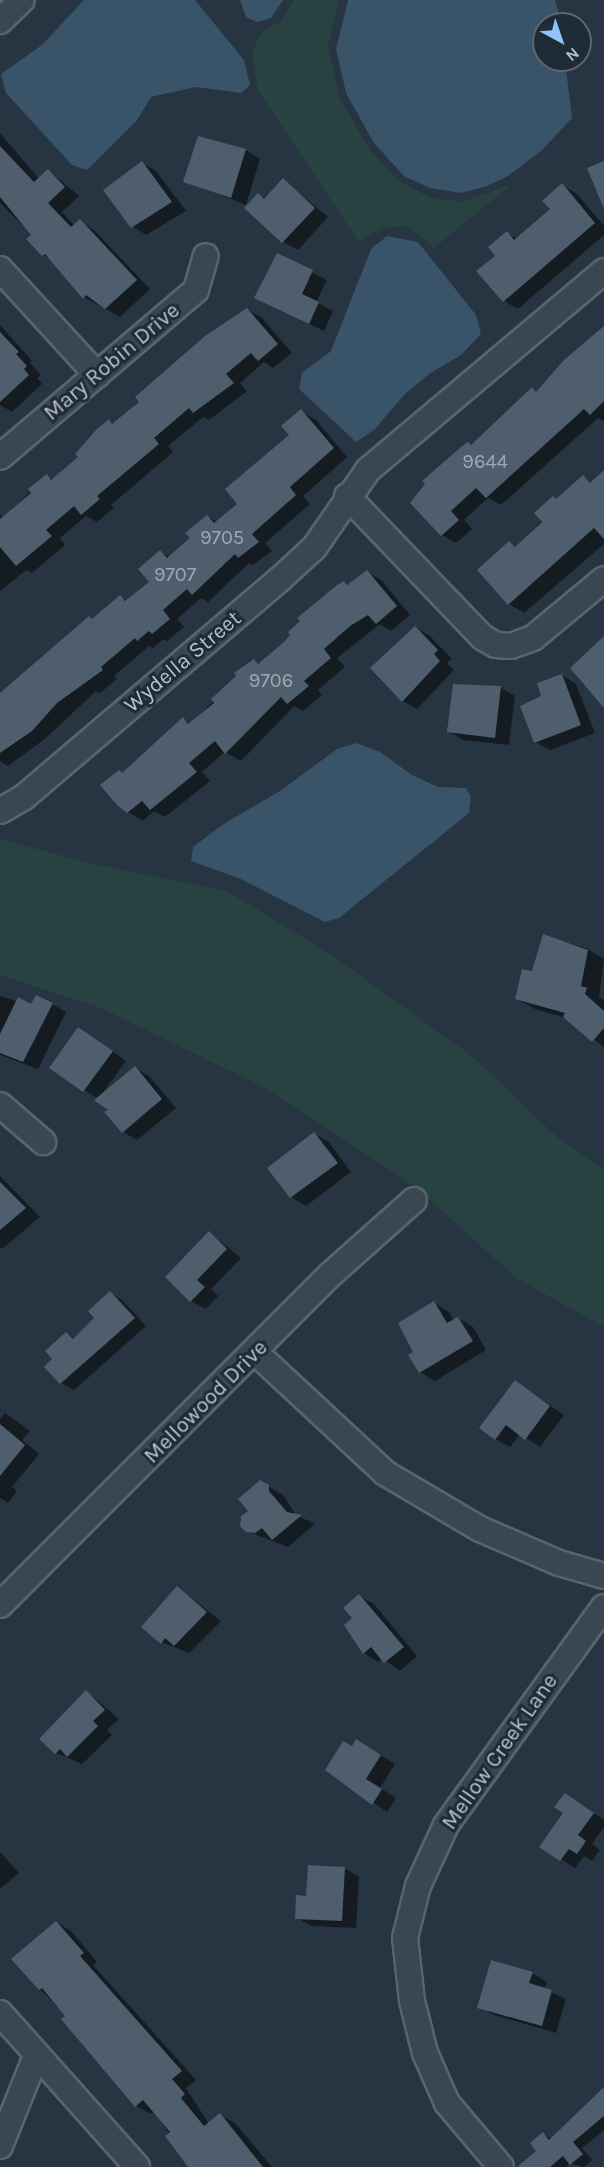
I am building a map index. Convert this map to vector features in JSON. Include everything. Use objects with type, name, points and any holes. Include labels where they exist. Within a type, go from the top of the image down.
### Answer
[{"type":"street","points":[[0,21],[22,0]]},
{"type":"street","name":"Mary Robin Drive","points":[[0,457],[196,290],[206,256]]},
{"type":"street","points":[[0,269],[97,375]]},
{"type":"street","name":"Wydella Street","points":[[0,811],[24,797],[280,579],[314,548],[347,496],[368,470],[604,271]]},
{"type":"street","points":[[347,496],[482,637],[496,645],[511,646],[533,638],[604,579]]},
{"type":"street","points":[[0,1105],[43,1142]]},
{"type":"street","name":"Mellowood Drive","points":[[0,1605],[256,1353],[332,1274],[414,1200]]},
{"type":"street","points":[[256,1353],[385,1473],[480,1529],[558,1563],[604,1576]]},
{"type":"street","name":"Mellow Creek Lane","points":[[501,2167],[447,2103],[424,2053],[412,2001],[405,1938],[418,1886],[446,1825],[604,1606]]},
{"type":"street","points":[[0,2013],[137,2167]]},
{"type":"street","points":[[0,2146],[36,2056]]},
{"type":"green space","points":[[294,0],[339,0],[328,46],[339,96],[367,146],[398,181],[429,197],[461,202],[512,184],[434,248],[408,226],[383,228],[358,241],[258,90],[252,52],[263,30],[279,23]]},
{"type":"green space","points":[[0,839],[89,863],[227,891],[330,954],[473,1057],[558,1138],[604,1169],[604,1327],[516,1278],[416,1187],[265,1088],[101,1008],[0,975]]},
{"type":"water","points":[[84,0],[195,0],[244,60],[250,85],[241,93],[196,87],[151,97],[137,120],[87,170],[72,165],[6,93],[1,74],[42,45]]},
{"type":"water","points":[[240,0],[283,0],[271,18],[257,22],[246,17]]},
{"type":"water","points":[[348,0],[555,0],[558,12],[532,12],[532,72],[566,72],[572,118],[542,150],[508,176],[487,186],[461,193],[430,188],[404,176],[374,143],[346,93],[336,49]]},
{"type":"water","points":[[387,236],[418,242],[476,315],[481,334],[461,355],[432,372],[405,394],[374,430],[356,442],[299,389],[302,373],[331,351],[371,249]]},
{"type":"water","points":[[357,743],[380,752],[412,775],[438,787],[466,788],[471,797],[469,813],[339,918],[325,922],[241,879],[191,861],[193,847],[222,825],[280,791],[337,749]]},
{"type":"building","points":[[198,136],[246,149],[231,198],[183,182]]},
{"type":"building","points":[[0,146],[34,182],[48,169],[65,187],[48,203],[71,227],[80,219],[137,280],[105,309],[86,295],[83,299],[45,254],[42,256],[26,239],[31,235],[0,197]]},
{"type":"building","points":[[142,161],[172,202],[131,228],[103,190]]},
{"type":"building","points":[[604,161],[604,209],[587,168]]},
{"type":"building","points":[[283,178],[315,208],[282,243],[244,208],[258,193],[264,199]]},
{"type":"building","points":[[562,183],[595,223],[503,302],[476,271],[495,256],[488,247],[507,231],[514,240],[550,209],[542,201]]},
{"type":"building","points":[[277,253],[313,270],[302,294],[319,302],[309,324],[254,298]]},
{"type":"building","points":[[247,308],[278,344],[258,361],[251,353],[226,374],[234,383],[193,413],[189,408],[154,438],[159,444],[97,496],[100,499],[81,515],[74,506],[46,530],[52,536],[16,566],[0,547],[0,519],[31,493],[28,489],[47,474],[51,480],[78,457],[75,454],[96,430],[109,419],[112,424],[139,402],[135,397],[205,336]]},
{"type":"building","points":[[604,326],[604,401],[590,415],[584,409],[486,498],[476,488],[451,511],[459,520],[441,536],[410,503],[425,484],[422,481],[461,447],[468,442],[471,445],[532,387],[536,392],[564,360]]},
{"type":"building","points":[[0,332],[19,352],[16,354],[27,366],[24,369],[29,375],[0,402]]},
{"type":"building","points":[[301,409],[334,448],[290,487],[296,495],[252,534],[259,542],[238,558],[235,554],[192,595],[187,589],[163,610],[170,619],[152,634],[149,631],[137,641],[135,638],[101,667],[103,670],[57,703],[32,731],[0,753],[0,693],[89,616],[92,619],[120,595],[125,601],[149,582],[138,569],[160,550],[167,558],[190,538],[185,533],[207,515],[214,523],[237,504],[225,489],[289,435],[281,426]]},
{"type":"building","points":[[604,470],[604,539],[594,528],[508,605],[477,570],[509,541],[515,547],[542,522],[534,513],[553,496],[556,499],[583,475],[590,483]]},
{"type":"building","points":[[367,570],[397,606],[376,624],[368,615],[350,626],[324,649],[331,658],[304,681],[309,686],[287,704],[281,697],[225,754],[215,741],[189,763],[197,772],[150,810],[142,801],[127,813],[117,805],[100,785],[119,770],[122,773],[183,717],[188,724],[214,703],[211,699],[236,676],[234,673],[254,659],[258,664],[284,642],[290,635],[288,632],[300,621],[297,618],[337,585],[344,581],[347,585]]},
{"type":"building","points":[[415,626],[438,650],[434,654],[440,661],[402,702],[370,668]]},
{"type":"building","points":[[604,636],[604,708],[570,668]]},
{"type":"building","points":[[562,674],[581,725],[534,743],[520,706],[541,696],[537,683]]},
{"type":"building","points":[[453,684],[501,686],[495,738],[447,732]]},
{"type":"building","points":[[543,934],[588,950],[581,986],[587,988],[585,994],[604,1011],[604,1028],[592,1042],[563,1017],[565,1013],[515,999],[522,969],[532,971]]},
{"type":"building","points":[[36,995],[53,1003],[23,1062],[0,1053],[0,1034],[18,997],[31,1004]]},
{"type":"building","points":[[78,1027],[113,1051],[83,1092],[49,1068]]},
{"type":"building","points":[[135,1066],[162,1099],[122,1133],[104,1112],[108,1110],[94,1100]]},
{"type":"building","points":[[314,1132],[338,1163],[290,1198],[267,1168]]},
{"type":"building","points":[[0,1182],[26,1208],[0,1230]]},
{"type":"building","points":[[209,1231],[227,1249],[197,1280],[205,1287],[190,1302],[165,1277]]},
{"type":"building","points":[[110,1291],[135,1318],[60,1384],[44,1367],[52,1359],[45,1351],[66,1332],[73,1339],[94,1318],[88,1311]]},
{"type":"building","points":[[434,1301],[447,1323],[458,1317],[473,1341],[419,1373],[408,1355],[413,1352],[398,1323]]},
{"type":"building","points":[[515,1380],[550,1406],[525,1440],[506,1425],[495,1440],[479,1428]]},
{"type":"building","points":[[0,1424],[25,1445],[0,1476]]},
{"type":"building","points":[[260,1480],[269,1485],[269,1491],[287,1512],[302,1515],[272,1540],[262,1528],[255,1533],[246,1532],[240,1526],[241,1516],[248,1511],[238,1499]]},
{"type":"building","points":[[177,1586],[207,1612],[174,1646],[165,1638],[161,1644],[141,1627]]},
{"type":"building","points":[[359,1594],[404,1647],[384,1663],[371,1647],[363,1654],[344,1625],[352,1618],[343,1608]]},
{"type":"building","points":[[86,1690],[105,1710],[93,1721],[98,1726],[67,1757],[60,1749],[55,1754],[39,1739]]},
{"type":"building","points":[[356,1739],[381,1755],[366,1779],[382,1789],[372,1805],[325,1770],[343,1741],[352,1746]]},
{"type":"building","points":[[565,1793],[594,1813],[578,1835],[586,1841],[577,1854],[569,1849],[560,1861],[539,1847],[563,1813],[554,1807]]},
{"type":"building","points":[[308,1865],[345,1867],[342,1921],[295,1919],[296,1895],[306,1896]]},
{"type":"building","points":[[56,1921],[84,1953],[80,1956],[182,2071],[172,2079],[185,2094],[181,2098],[204,2126],[220,2113],[263,2167],[188,2167],[165,2136],[170,2132],[143,2100],[135,2107],[61,2019],[65,2016],[42,1988],[39,1990],[11,1959]]},
{"type":"building","points":[[491,1960],[533,1972],[529,1983],[552,1990],[542,2026],[477,2008]]},
{"type":"building","points":[[604,2087],[604,2116],[573,2142],[583,2154],[570,2165],[563,2156],[550,2167],[517,2167],[536,2151],[530,2143],[543,2132],[549,2140]]}]
